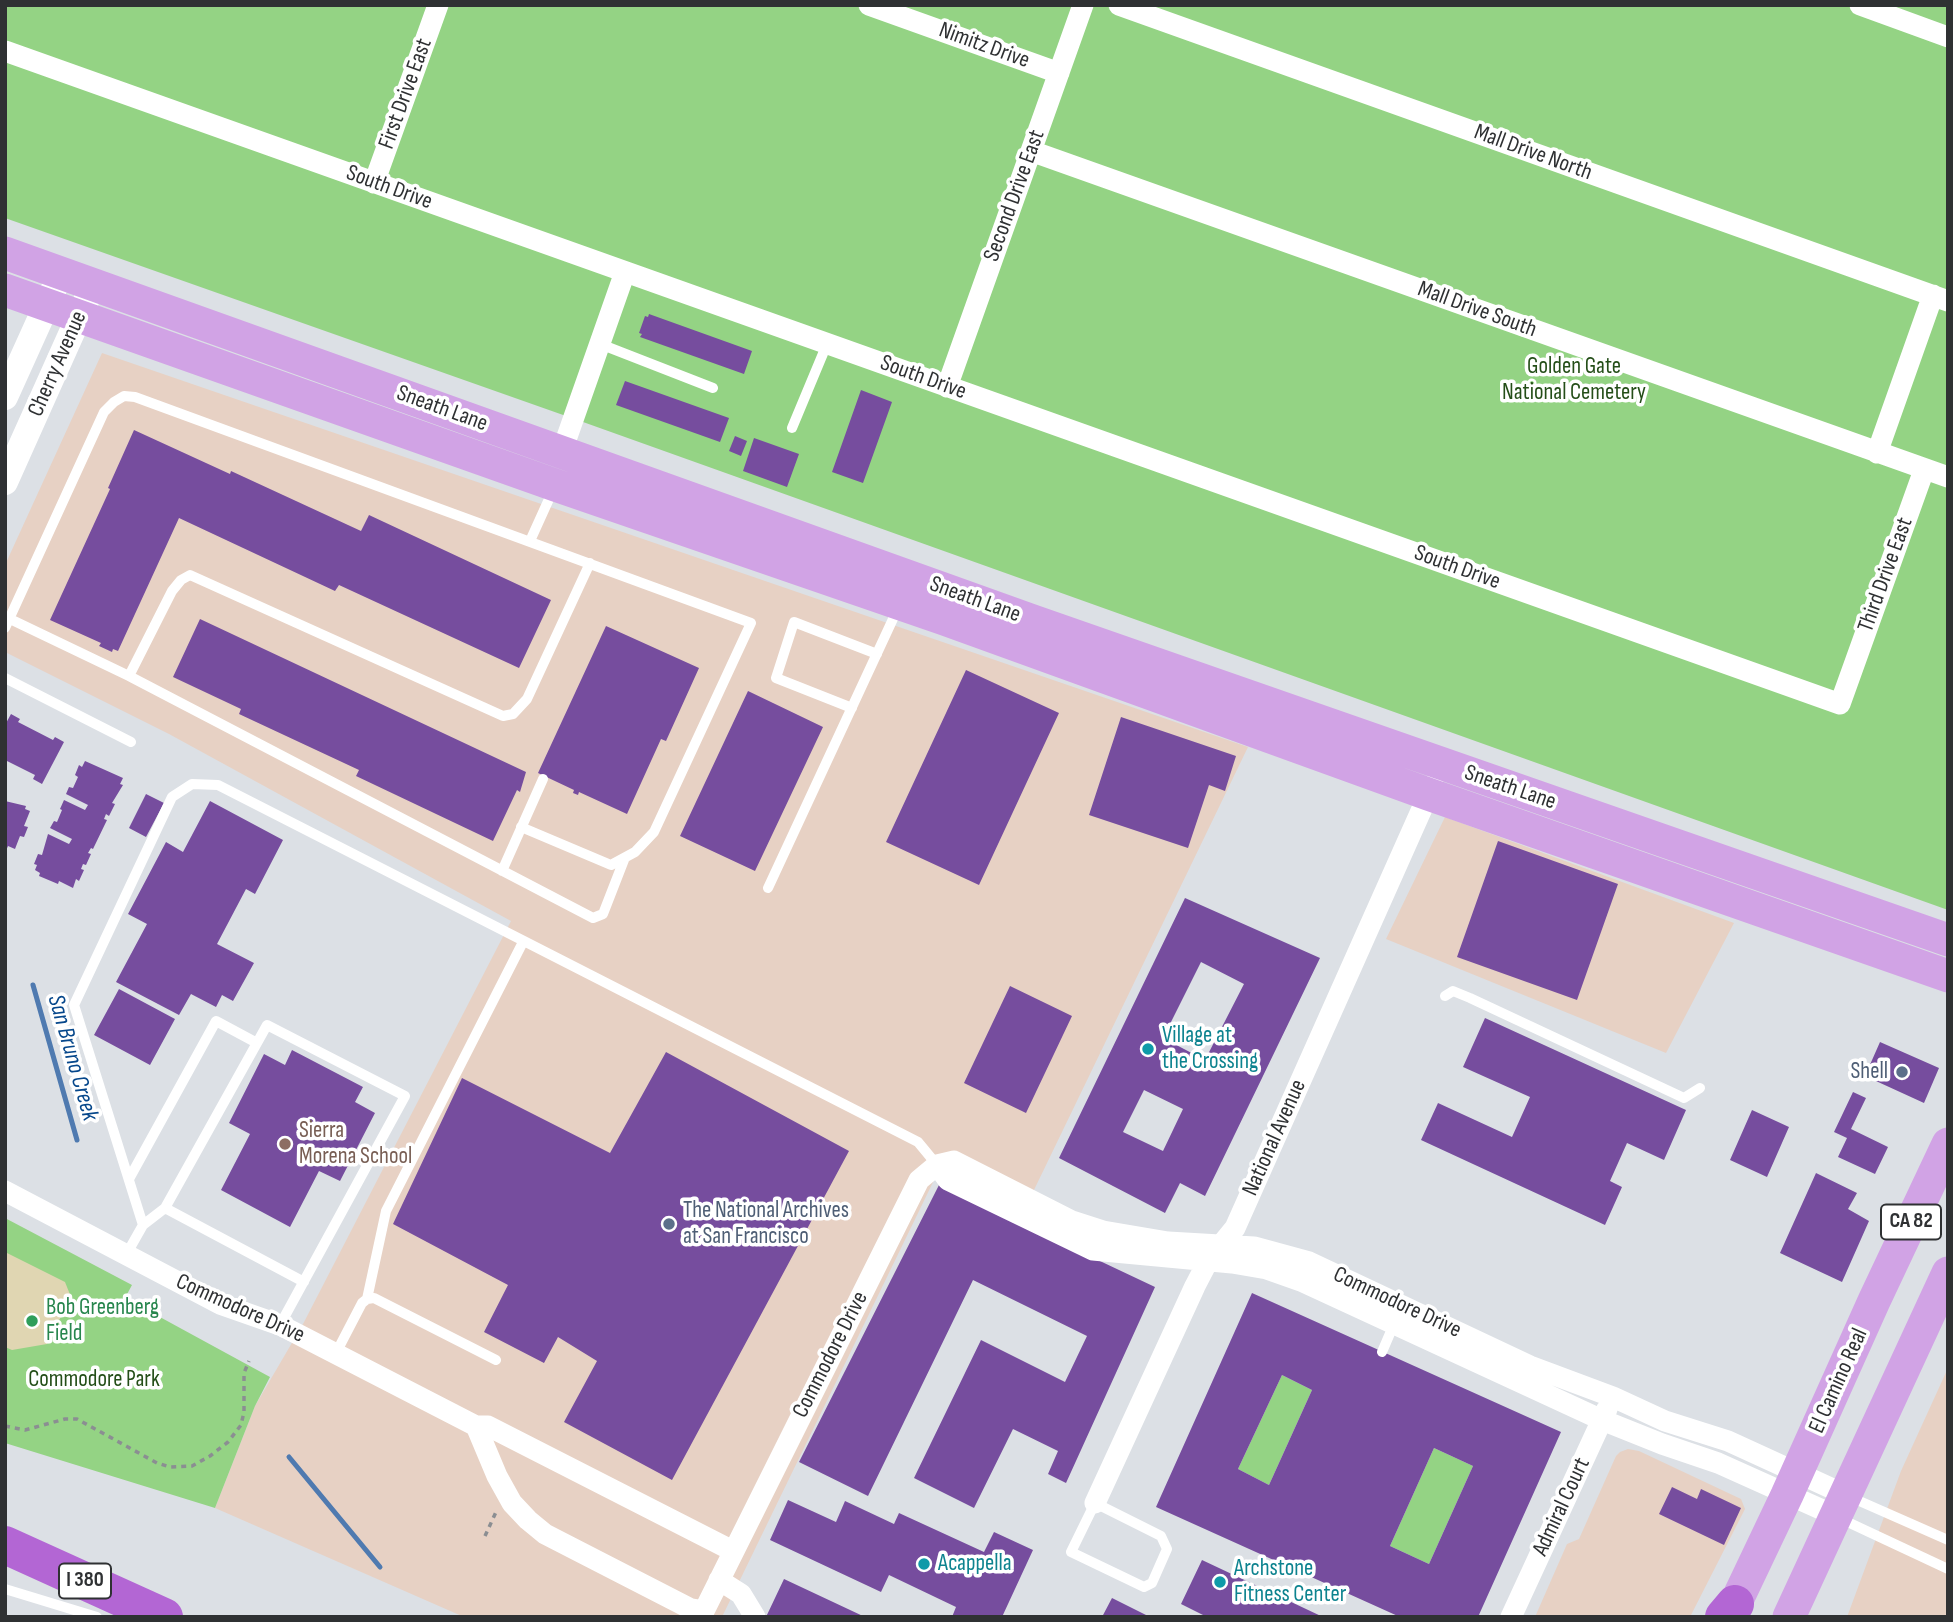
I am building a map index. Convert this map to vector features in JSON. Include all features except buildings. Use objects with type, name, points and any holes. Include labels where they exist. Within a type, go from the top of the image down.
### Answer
[{"type":"highway","name":"I 380","points":[[5,1545],[164,1617]]},
{"type":"main road","name":"Sneath Lane","points":[[5,253],[93,285],[900,603],[1429,794],[1948,976]]},
{"type":"main road","name":"Sneath Lane","points":[[5,290],[79,317],[559,468],[1046,626],[1948,940]]},
{"type":"main road","name":"El Camino Real","points":[[1729,1613],[1792,1484],[1948,1144]]},
{"type":"main road","points":[[1789,1617],[1943,1294]]},
{"type":"street","name":"First Drive East","points":[[374,183],[438,5]]},
{"type":"street","name":"Nimitz Drive","points":[[869,5],[1059,73]]},
{"type":"street","name":"Second Drive East","points":[[947,387],[1083,5]]},
{"type":"street","name":"Mall Drive North","points":[[1118,5],[1940,298]]},
{"type":"street","points":[[1860,5],[1948,37]]},
{"type":"street","name":"South Drive","points":[[5,51],[1840,704]]},
{"type":"street","name":"Mall Drive South","points":[[1031,151],[1924,470]]},
{"type":"street","points":[[559,468],[625,272]]},
{"type":"street","name":"Cherry Avenue","points":[[5,397],[61,273]]},
{"type":"street","name":"Cherry Avenue","points":[[5,482],[93,285]]},
{"type":"street","points":[[1877,453],[1940,298]]},
{"type":"street","points":[[1924,470],[1948,477]]},
{"type":"street","name":"Third Drive East","points":[[1840,704],[1924,470]]},
{"type":"street","name":"National Avenue","points":[[1095,1503],[1195,1286],[1208,1261],[1239,1220],[1442,764]]},
{"type":"street","name":"Commodore Drive","points":[[477,1426],[497,1476],[512,1503],[545,1534],[691,1609],[704,1611],[919,1180],[937,1165],[954,1161],[1072,1221],[1103,1231],[1168,1242],[1224,1243],[1254,1247],[1309,1262],[1398,1315],[1602,1420],[1718,1463],[1792,1484],[1841,1506]]},
{"type":"street","name":"Commodore Drive","points":[[937,1165],[948,1180],[1093,1250],[1267,1269],[1398,1315],[1613,1397],[1665,1421],[1728,1441],[1792,1484]]},
{"type":"street","name":"Commodore Drive","points":[[5,1191],[220,1304],[279,1325],[477,1426],[488,1426],[733,1551]]},
{"type":"street","name":"Admiral Court","points":[[1511,1617],[1613,1397]]},
{"type":"street","points":[[719,1580],[741,1594],[755,1617]]},
{"type":"lane","points":[[600,344],[713,388]]},
{"type":"lane","points":[[792,428],[827,344]]},
{"type":"lane","points":[[521,827],[611,865],[624,860],[646,843],[654,832],[751,623],[135,397],[124,396],[104,412],[8,623],[129,676],[593,918],[603,914],[624,860]]},
{"type":"lane","points":[[530,541],[559,468]]},
{"type":"lane","points":[[129,676],[172,591],[181,580],[190,575],[503,716],[513,714],[527,699],[590,563]]},
{"type":"lane","points":[[768,888],[900,603]]},
{"type":"lane","points":[[852,708],[776,678],[794,622],[877,654]]},
{"type":"lane","points":[[5,678],[131,742]]},
{"type":"lane","points":[[502,871],[543,779]]},
{"type":"lane","points":[[143,1225],[74,1004],[172,797],[192,784],[218,785],[918,1142],[937,1165]]},
{"type":"lane","points":[[367,1299],[386,1211],[523,942]]},
{"type":"lane","points":[[1445,996],[1453,991],[1470,998],[1684,1098],[1700,1088]]},
{"type":"lane","points":[[129,1179],[216,1021],[257,1043]]},
{"type":"lane","points":[[127,1255],[143,1225],[165,1208],[267,1025],[405,1096],[279,1325]]},
{"type":"lane","points":[[165,1208],[304,1282]]},
{"type":"lane","points":[[336,1353],[362,1303],[374,1298],[496,1360]]},
{"type":"lane","points":[[1382,1352],[1398,1315]]},
{"type":"lane","name":"National Avenue","points":[[1095,1503],[1161,1536],[1167,1549],[1152,1583],[1144,1587],[1071,1552],[1095,1503]]},
{"type":"lane","points":[[1841,1506],[1948,1540]]},
{"type":"lane","points":[[1841,1506],[1948,1569]]},
{"type":"lane","points":[[5,1589],[97,1617]]},
{"type":"path","points":[[5,1426],[25,1430],[65,1419],[77,1419],[157,1464],[170,1467],[192,1466],[228,1442],[241,1425],[244,1412],[244,1373],[249,1361]]},
{"type":"path","points":[[485,1536],[500,1506]]},
{"type":"shaded area","points":[[102,353],[1248,747],[1019,1221],[936,1176],[722,1617],[464,1617],[215,1508],[255,1406],[303,1324],[511,921],[169,734],[5,652],[5,565]]},
{"type":"shaded area","points":[[1445,817],[1734,923],[1666,1053],[1386,939]]},
{"type":"shaded area","points":[[1948,1368],[1948,1617],[1847,1617],[1901,1471]]},
{"type":"shaded area","points":[[1628,1449],[1639,1451],[1741,1499],[1745,1509],[1690,1617],[1535,1617],[1567,1544],[1579,1539],[1616,1456]]},
{"type":"green space","name":"Golden Gate National Cemetery","points":[[5,5],[1948,5],[1948,910],[5,218]]},
{"type":"green space","name":"Commodore Park","points":[[5,1218],[132,1285],[125,1298],[270,1377],[255,1406],[215,1508],[5,1443]]},
{"type":"green space","points":[[1282,1375],[1312,1390],[1269,1485],[1238,1469]]},
{"type":"green space","points":[[1434,1448],[1473,1466],[1429,1564],[1390,1546]]},
{"type":"sand","name":"Bob Greenberg Field","points":[[5,1252],[65,1282],[71,1297],[47,1344],[12,1350],[5,1347]]},
{"type":"waterway","name":"San Bruno Creek","points":[[33,985],[77,1140]]},
{"type":"waterway","name":"San Bruno Creek","points":[[289,1457],[380,1567]]},
{"type":"place","name":"Village at the Crossing","points":[[1148,1049]]},
{"type":"place","name":"Shell","points":[[1902,1072]]},
{"type":"place","name":"Sierra Morena School","points":[[285,1144]]},
{"type":"place","name":"The National Archives at San Francisco","points":[[669,1224]]},
{"type":"place","name":"Bob Greenberg Field","points":[[32,1321]]},
{"type":"place","name":"Acappella","points":[[924,1564]]},
{"type":"place","name":"Archstone Fitness Center","points":[[1220,1582]]}]
